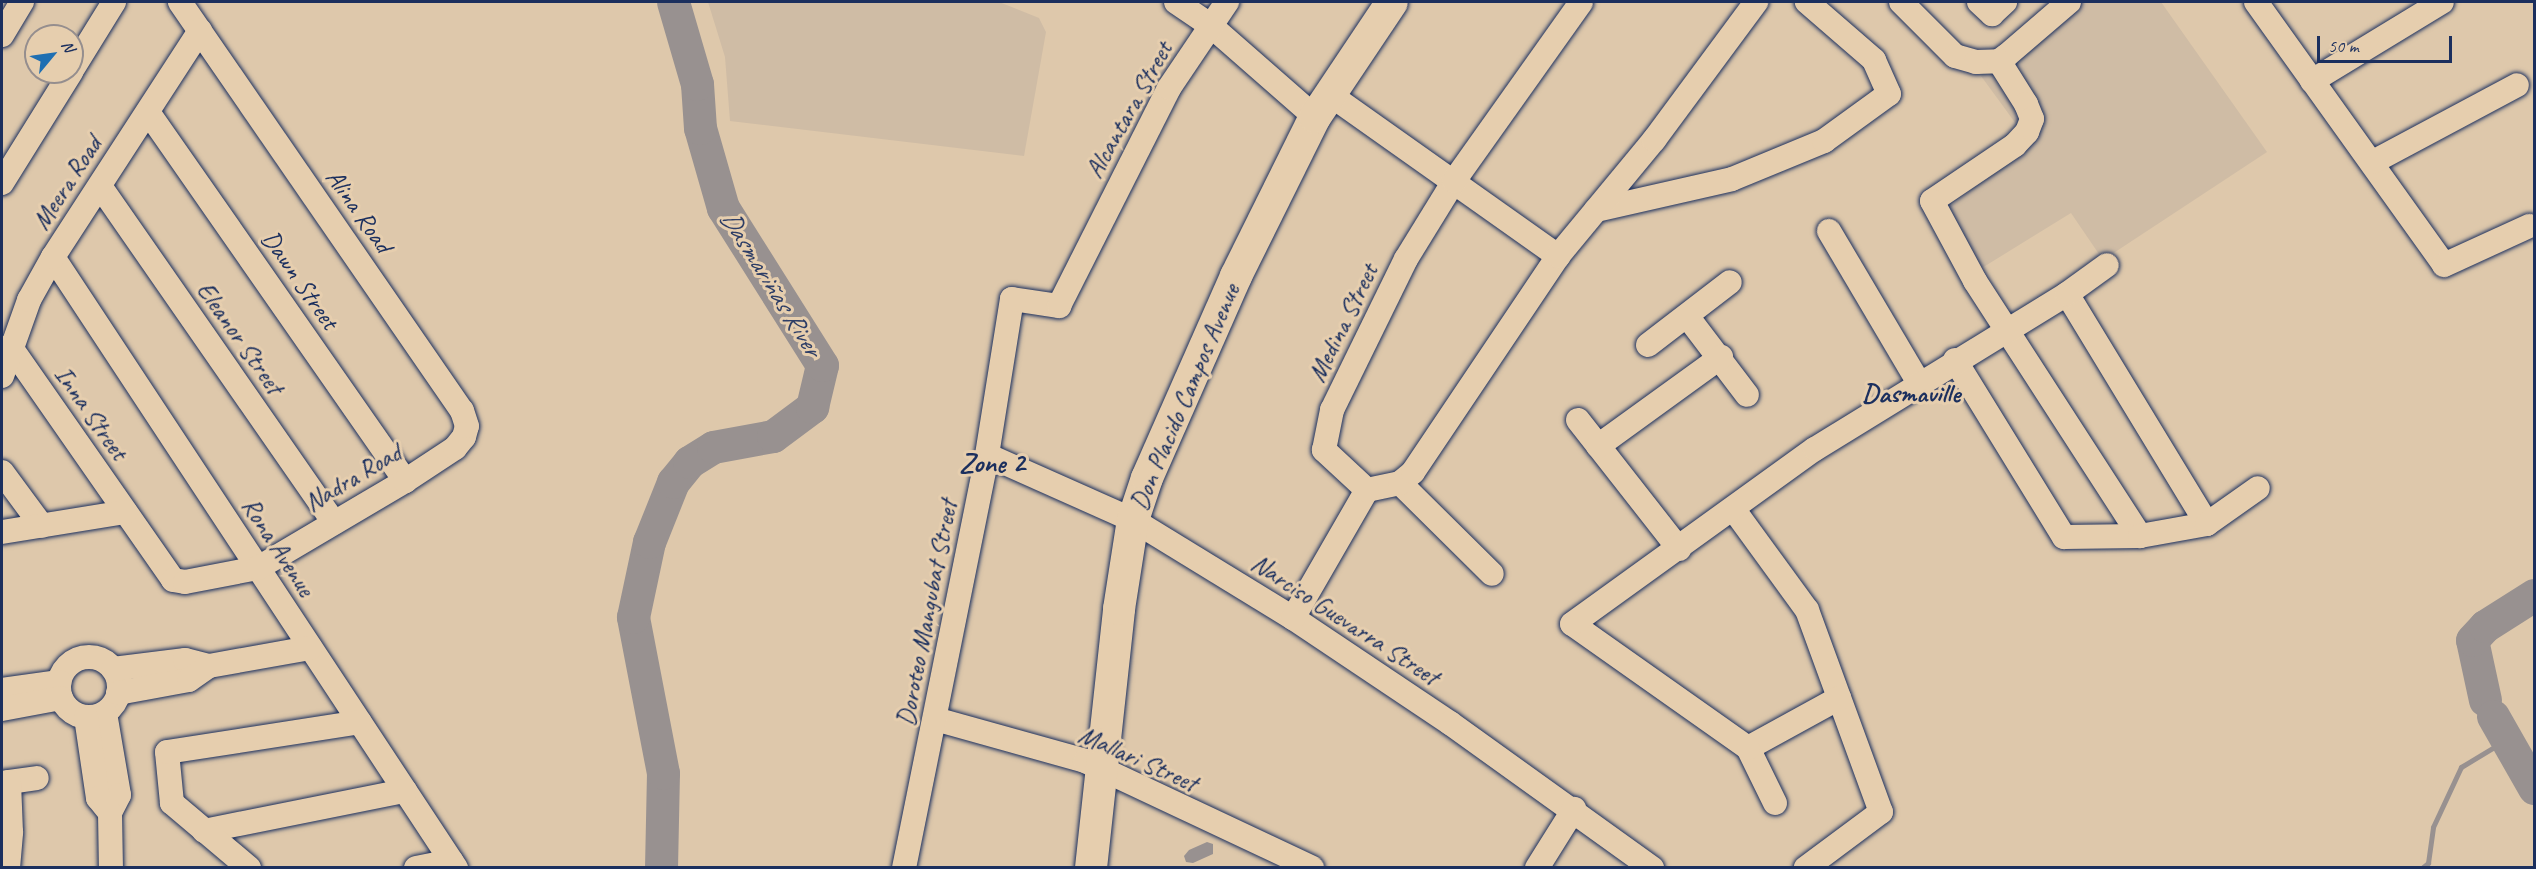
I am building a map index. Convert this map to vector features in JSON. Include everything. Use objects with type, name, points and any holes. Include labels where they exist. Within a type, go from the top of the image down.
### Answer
[{"type":"main road","name":"Don Placido Campos Avenue","points":[[1091,867],[1100,769],[1133,520],[1147,478],[1236,276],[1322,106],[1392,2]]},
{"type":"street","points":[[2,35],[20,2]]},
{"type":"street","points":[[84,50],[114,2]]},
{"type":"street","name":"Alina Road","points":[[180,2],[462,411],[466,426]]},
{"type":"street","points":[[1176,2],[1322,106],[1455,181],[1558,256]]},
{"type":"street","points":[[1210,25],[1227,2]]},
{"type":"street","points":[[1455,181],[1581,2]]},
{"type":"street","points":[[1293,618],[1367,490],[1400,483],[1413,472],[1558,256],[1654,140],[1756,2]]},
{"type":"street","points":[[1596,210],[1732,179],[1824,141],[1889,94],[1874,60],[1807,2]]},
{"type":"street","points":[[1901,2],[1955,56],[1976,62],[1998,61],[2069,2]]},
{"type":"street","points":[[1979,2],[1992,14],[2005,2]]},
{"type":"street","points":[[2256,2],[2373,162],[2444,265],[2529,226]]},
{"type":"street","points":[[2312,81],[2442,2]]},
{"type":"street","name":"Alcantara Street","points":[[1012,299],[1059,306],[1168,88],[1210,25]]},
{"type":"street","name":"Meera Road","points":[[2,376],[10,346],[29,300],[53,257],[200,31]]},
{"type":"street","points":[[1998,61],[2026,104],[2032,119],[2027,132],[2014,146],[1932,201],[1975,281],[2008,328],[2140,536]]},
{"type":"street","points":[[2,183],[63,84]]},
{"type":"street","points":[[2373,162],[2517,85]]},
{"type":"street","name":"Dawn Street","points":[[148,112],[405,481]]},
{"type":"street","name":"Medina Street","points":[[1367,490],[1324,450],[1332,410],[1406,259],[1455,181]]},
{"type":"street","name":"Eleanor Street","points":[[100,186],[334,523]]},
{"type":"street","points":[[1829,231],[1920,383]]},
{"type":"street","name":"Rona Avenue","points":[[53,257],[454,864]]},
{"type":"street","points":[[1775,803],[1748,748],[1572,624],[1734,510],[1815,449],[1954,360],[2067,294],[2107,265]]},
{"type":"street","points":[[1648,345],[1730,282]]},
{"type":"street","points":[[2067,294],[2207,524]]},
{"type":"street","name":"Doroteo Mangubat Street","points":[[904,867],[987,455],[1012,299]]},
{"type":"street","points":[[1687,316],[1721,357],[1747,395]]},
{"type":"street","name":"Inna Street","points":[[10,346],[173,580],[185,582],[258,568]]},
{"type":"street","points":[[1598,446],[1721,357]]},
{"type":"street","points":[[1954,360],[2064,537],[2140,536],[2207,524],[2258,488]]},
{"type":"street","points":[[1578,420],[1679,549]]},
{"type":"street","name":"Nadra Road","points":[[258,568],[405,481],[455,448],[466,426]]},
{"type":"street","name":"Narciso Guevarra Street","points":[[987,455],[1133,520],[1293,618],[1574,809],[1652,867]]},
{"type":"street","points":[[2,472],[42,526]]},
{"type":"street","points":[[1400,483],[1492,574]]},
{"type":"street","points":[[1734,510],[1807,610],[1881,812],[1806,867]]},
{"type":"street","points":[[2,532],[125,512]]},
{"type":"street","points":[[209,666],[189,680],[103,708],[71,712],[60,690],[68,665],[77,659],[96,658],[112,669],[185,660],[209,666],[310,648]]},
{"type":"street","points":[[111,867],[110,813],[119,795],[103,708],[112,669]]},
{"type":"street","points":[[2,690],[60,690]]},
{"type":"street","points":[[2,709],[60,690]]},
{"type":"street","points":[[1748,748],[1839,698]]},
{"type":"street","name":"Mallari Street","points":[[935,719],[1084,761],[1312,867]]},
{"type":"street","points":[[249,867],[172,803],[167,752],[360,722]]},
{"type":"street","points":[[8,867],[11,832],[5,782],[36,778]]},
{"type":"street","points":[[204,831],[405,791]]},
{"type":"street","points":[[1537,867],[1574,809]]},
{"type":"street","points":[[416,867],[454,864]]},
{"type":"shaded area","points":[[708,2],[999,2],[1039,18],[1046,32],[1024,156],[730,121],[725,57]]},
{"type":"shaded area","points":[[2057,2],[2161,2],[2267,152],[2103,260],[2071,213],[1977,271],[1942,213],[2030,143],[1981,76]]},
{"type":"shaded area","points":[[1207,842],[1213,844],[1213,854],[1193,863],[1186,862],[1184,856],[1189,850]]},
{"type":"waterway","name":"Dasmariñas River","points":[[661,868],[663,773],[633,617],[649,542],[673,482],[689,462],[713,447],[773,436],[812,407],[822,365],[723,208],[700,128],[697,84],[673,2]]},
{"type":"waterway","points":[[2485,700],[2472,640],[2485,626],[2534,595]]},
{"type":"waterway","points":[[2493,716],[2534,788]]},
{"type":"waterway","points":[[2422,868],[2428,863],[2433,827],[2461,767],[2506,740]]},
{"type":"district","name":"Dasmaville","points":[[1911,394]]},
{"type":"district","name":"Zone 2","points":[[992,463]]}]
